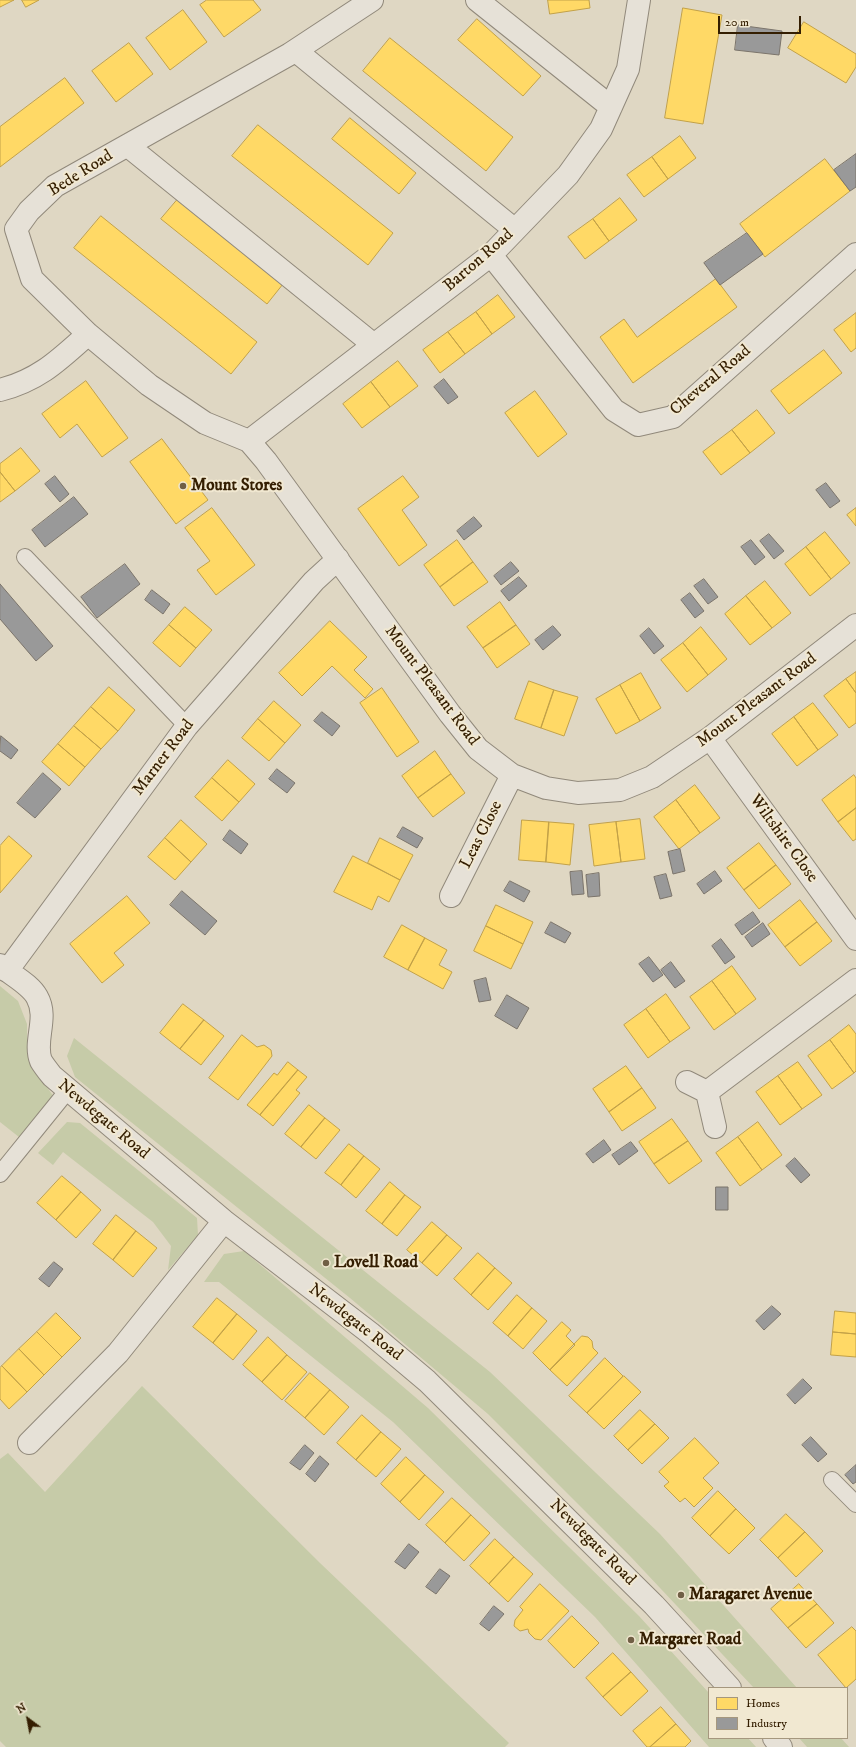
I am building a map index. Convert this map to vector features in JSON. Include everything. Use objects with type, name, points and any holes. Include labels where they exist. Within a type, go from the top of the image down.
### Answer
[{"type":"street","name":"Bede Road","points":[[249,441],[205,423],[149,385],[88,334],[32,279],[16,229],[29,211],[55,186],[296,51],[372,0]]},
{"type":"street","points":[[477,0],[611,107]]},
{"type":"street","name":"Barton Road","points":[[249,441],[491,255],[568,175],[601,129],[628,68],[639,0]]},
{"type":"street","points":[[296,51],[515,230]]},
{"type":"street","points":[[128,146],[374,345]]},
{"type":"street","name":"Cheveral Road","points":[[491,255],[614,410],[638,425],[673,417],[856,254]]},
{"type":"street","points":[[0,390],[18,386],[54,365],[88,334]]},
{"type":"street","name":"Mount Pleasant Road","points":[[249,441],[266,460],[450,714],[478,749],[512,775],[546,788],[578,793],[620,790],[652,777],[710,738],[856,625]]},
{"type":"street","name":"Marner Road","points":[[3,968],[188,726],[314,581],[338,559]]},
{"type":"street","name":"Wiltshire Close","points":[[710,738],[856,939]]},
{"type":"street","name":"Leas Close","points":[[451,896],[512,775]]},
{"type":"street","name":"Newdegate Road","points":[[3,968],[37,996],[42,1010],[39,1052],[41,1060],[52,1076],[224,1221],[370,1333],[427,1381],[612,1562],[659,1610],[729,1687]]},
{"type":"street","points":[[707,1092],[856,980]]},
{"type":"street","points":[[687,1082],[707,1092]]},
{"type":"street","points":[[707,1092],[715,1127]]},
{"type":"street","points":[[28,1443],[118,1353],[224,1221]]},
{"type":"street","points":[[775,1739],[781,1747]]},
{"type":"lane","points":[[25,557],[188,726]]},
{"type":"lane","points":[[0,1174],[68,1090]]},
{"type":"lane","points":[[832,1480],[856,1504]]},
{"type":"green space","points":[[0,986],[18,1001],[27,1024],[27,1053],[37,1073],[54,1097],[24,1141],[0,1122]]},
{"type":"green space","points":[[74,1038],[490,1372],[660,1534],[796,1687],[753,1687],[630,1556],[488,1414],[350,1298],[75,1077],[67,1056]]},
{"type":"green space","points":[[67,1122],[80,1123],[197,1218],[198,1235],[168,1270],[171,1246],[153,1222],[63,1152],[53,1165],[38,1153]]},
{"type":"green space","points":[[244,1251],[428,1408],[639,1616],[708,1692],[708,1739],[749,1739],[756,1747],[709,1747],[595,1617],[393,1422],[219,1282],[204,1282],[224,1254]]},
{"type":"green space","points":[[142,1386],[320,1563],[509,1743],[505,1747],[6,1747],[0,1741],[0,1459],[8,1453],[45,1492]]},
{"type":"green space","points":[[800,1739],[842,1739],[849,1747],[807,1747]]},
{"type":"building: Homes","points":[[0,0],[14,0],[0,7]]},
{"type":"building: Homes","points":[[22,0],[39,0],[26,7]]},
{"type":"building: Homes","points":[[207,0],[253,0],[261,10],[224,37],[200,5]]},
{"type":"building: Homes","points":[[548,0],[589,0],[590,8],[550,14]]},
{"type":"building: Homes","points":[[683,8],[722,15],[703,124],[665,118]]},
{"type":"building: Homes","points":[[183,10],[207,42],[170,70],[146,38]]},
{"type":"building: Homes","points":[[477,19],[541,76],[523,96],[458,40]]},
{"type":"building: Homes","points":[[804,22],[856,54],[856,67],[846,83],[788,48]]},
{"type":"building: Homes","points":[[390,38],[513,137],[486,171],[363,71]]},
{"type":"building: Homes","points":[[129,43],[153,74],[116,102],[92,71]]},
{"type":"building: Homes","points":[[65,78],[84,103],[0,167],[0,127]]},
{"type":"building: Homes","points":[[350,118],[416,173],[399,194],[332,139]]},
{"type":"building: Homes","points":[[258,125],[393,233],[368,265],[232,156]]},
{"type":"building: Homes","points":[[680,136],[696,158],[668,179],[652,157]]},
{"type":"building: Homes","points":[[652,157],[668,179],[644,197],[627,175]]},
{"type":"building: Homes","points":[[825,159],[850,191],[765,257],[740,224]]},
{"type":"building: Homes","points":[[620,198],[637,220],[609,241],[593,219]]},
{"type":"building: Homes","points":[[178,199],[283,284],[267,304],[161,219]]},
{"type":"building: Homes","points":[[101,216],[257,342],[231,374],[74,248]]},
{"type":"building: Homes","points":[[593,219],[609,241],[585,259],[568,237]]},
{"type":"building: Homes","points":[[716,279],[737,307],[633,383],[600,337],[624,319],[637,337]]},
{"type":"building: Homes","points":[[498,295],[515,317],[492,334],[476,312]]},
{"type":"building: Homes","points":[[476,312],[492,334],[465,354],[448,332]]},
{"type":"building: Homes","points":[[856,313],[856,348],[851,352],[834,330]]},
{"type":"building: Homes","points":[[448,332],[465,354],[440,373],[423,350]]},
{"type":"building: Homes","points":[[824,350],[842,373],[789,414],[771,391]]},
{"type":"building: Homes","points":[[398,361],[418,386],[390,407],[371,382]]},
{"type":"building: Homes","points":[[86,381],[128,438],[102,457],[77,424],[60,438],[42,414]]},
{"type":"building: Homes","points":[[371,382],[390,407],[362,428],[343,404]]},
{"type":"building: Homes","points":[[535,391],[567,434],[538,457],[505,413]]},
{"type":"building: Homes","points":[[757,410],[775,433],[750,453],[732,430]]},
{"type":"building: Homes","points":[[732,430],[750,453],[721,475],[703,452]]},
{"type":"building: Homes","points":[[162,439],[208,500],[176,524],[130,462]]},
{"type":"building: Homes","points":[[21,448],[40,471],[15,491],[0,472],[0,464]]},
{"type":"building: Homes","points":[[0,472],[15,491],[0,502]]},
{"type":"building: Homes","points":[[403,476],[419,497],[402,510],[427,545],[399,566],[358,509]]},
{"type":"building: Homes","points":[[212,508],[255,565],[216,595],[197,570],[210,561],[185,528]]},
{"type":"building: Homes","points":[[856,508],[856,526],[847,515]]},
{"type":"building: Homes","points":[[825,532],[850,563],[831,579],[806,547]]},
{"type":"building: Homes","points":[[457,540],[473,562],[440,587],[424,565]]},
{"type":"building: Homes","points":[[806,547],[831,579],[810,596],[785,564]]},
{"type":"building: Homes","points":[[473,562],[488,582],[454,606],[440,587]]},
{"type":"building: Homes","points":[[765,581],[791,613],[772,628],[746,596]]},
{"type":"building: Homes","points":[[746,596],[772,628],[750,645],[725,614]]},
{"type":"building: Homes","points":[[500,602],[516,625],[483,648],[467,627]]},
{"type":"building: Homes","points":[[185,607],[212,630],[196,648],[169,625]]},
{"type":"building: Homes","points":[[330,621],[367,657],[354,670],[373,689],[365,698],[332,666],[302,696],[279,673]]},
{"type":"building: Homes","points":[[169,625],[196,648],[180,667],[153,643]]},
{"type":"building: Homes","points":[[516,625],[530,644],[497,668],[483,648]]},
{"type":"building: Homes","points":[[701,627],[727,659],[708,675],[683,643]]},
{"type":"building: Homes","points":[[683,643],[708,675],[687,692],[661,660]]},
{"type":"building: Homes","points":[[856,672],[856,693],[846,679]]},
{"type":"building: Homes","points":[[641,673],[661,708],[640,721],[620,685]]},
{"type":"building: Homes","points":[[846,679],[856,693],[856,723],[849,728],[824,696]]},
{"type":"building: Homes","points":[[529,681],[554,690],[541,728],[515,719]]},
{"type":"building: Homes","points":[[620,685],[640,721],[616,734],[596,699]]},
{"type":"building: Homes","points":[[109,687],[135,710],[118,731],[91,707]]},
{"type":"building: Homes","points":[[382,688],[419,742],[397,757],[360,703]]},
{"type":"building: Homes","points":[[554,690],[578,697],[564,736],[541,728]]},
{"type":"building: Homes","points":[[274,701],[301,725],[285,743],[258,719]]},
{"type":"building: Homes","points":[[813,703],[838,735],[818,750],[794,717]]},
{"type":"building: Homes","points":[[91,707],[118,731],[101,749],[74,726]]},
{"type":"building: Homes","points":[[794,717],[818,750],[797,766],[772,734]]},
{"type":"building: Homes","points":[[258,719],[285,743],[269,761],[242,738]]},
{"type":"building: Homes","points":[[74,726],[101,749],[85,767],[58,744]]},
{"type":"building: Homes","points":[[58,744],[85,767],[69,786],[42,762]]},
{"type":"building: Homes","points":[[435,751],[451,774],[418,798],[402,776]]},
{"type":"building: Homes","points":[[228,760],[255,784],[239,802],[212,778]]},
{"type":"building: Homes","points":[[451,774],[465,793],[433,817],[418,798]]},
{"type":"building: Homes","points":[[854,775],[856,778],[856,808],[838,822],[822,800]]},
{"type":"building: Homes","points":[[212,778],[239,802],[222,821],[195,797]]},
{"type":"building: Homes","points":[[695,785],[720,818],[700,833],[676,800]]},
{"type":"building: Homes","points":[[676,800],[700,833],[679,849],[654,817]]},
{"type":"building: Homes","points":[[856,808],[856,839],[853,841],[838,822]]},
{"type":"building: Homes","points":[[640,819],[645,859],[621,862],[616,822]]},
{"type":"building: Homes","points":[[181,820],[207,844],[191,862],[165,838]]},
{"type":"building: Homes","points":[[522,820],[549,822],[546,862],[519,860]]},
{"type":"building: Homes","points":[[549,822],[574,824],[570,865],[546,862]]},
{"type":"building: Homes","points":[[616,822],[621,862],[594,866],[589,825]]},
{"type":"building: Homes","points":[[9,836],[32,856],[0,893],[0,846]]},
{"type":"building: Homes","points":[[165,838],[191,862],[175,880],[148,857]]},
{"type":"building: Homes","points":[[380,838],[413,855],[400,880],[368,863]]},
{"type":"building: Homes","points":[[759,843],[776,865],[744,890],[727,868]]},
{"type":"building: Homes","points":[[353,856],[400,880],[389,902],[378,896],[372,910],[334,892]]},
{"type":"building: Homes","points":[[776,865],[791,884],[759,909],[744,890]]},
{"type":"building: Homes","points":[[127,896],[150,923],[114,953],[124,965],[102,983],[70,944]]},
{"type":"building: Homes","points":[[800,900],[817,922],[785,947],[768,925]]},
{"type":"building: Homes","points":[[496,905],[533,922],[523,944],[486,926]]},
{"type":"building: Homes","points":[[817,922],[832,941],[800,966],[785,947]]},
{"type":"building: Homes","points":[[402,925],[425,938],[408,970],[384,957]]},
{"type":"building: Homes","points":[[486,926],[523,944],[511,969],[474,951]]},
{"type":"building: Homes","points":[[425,938],[447,950],[439,965],[452,972],[443,989],[408,970]]},
{"type":"building: Homes","points":[[732,966],[756,999],[736,1014],[712,981]]},
{"type":"building: Homes","points":[[712,981],[736,1014],[714,1030],[690,997]]},
{"type":"building: Homes","points":[[666,994],[690,1028],[670,1042],[646,1009]]},
{"type":"building: Homes","points":[[183,1004],[204,1020],[180,1049],[160,1033]]},
{"type":"building: Homes","points":[[646,1009],[670,1042],[648,1058],[624,1025]]},
{"type":"building: Homes","points":[[204,1020],[224,1036],[201,1065],[180,1049]]},
{"type":"building: Homes","points":[[849,1025],[856,1034],[856,1071],[854,1073],[830,1040]]},
{"type":"building: Homes","points":[[242,1035],[257,1047],[264,1045],[271,1050],[272,1056],[238,1100],[209,1078]]},
{"type":"building: Homes","points":[[830,1040],[854,1073],[832,1089],[808,1056]]},
{"type":"building: Homes","points":[[288,1062],[298,1070],[260,1115],[247,1105],[274,1073],[277,1075]]},
{"type":"building: Homes","points":[[798,1062],[822,1095],[802,1109],[778,1076]]},
{"type":"building: Homes","points":[[626,1066],[642,1088],[609,1112],[593,1089]]},
{"type":"building: Homes","points":[[298,1070],[307,1077],[296,1090],[300,1093],[273,1126],[260,1115]]},
{"type":"building: Homes","points":[[778,1076],[802,1109],[780,1125],[756,1092]]},
{"type":"building: Homes","points":[[642,1088],[656,1108],[622,1131],[609,1112]]},
{"type":"building: Homes","points":[[309,1105],[325,1118],[301,1147],[285,1134]]},
{"type":"building: Homes","points":[[325,1118],[340,1130],[316,1159],[301,1147]]},
{"type":"building: Homes","points":[[672,1119],[688,1141],[654,1164],[639,1142]]},
{"type":"building: Homes","points":[[758,1122],[782,1155],[762,1170],[738,1137]]},
{"type":"building: Homes","points":[[738,1137],[762,1170],[740,1186],[716,1153]]},
{"type":"building: Homes","points":[[688,1141],[702,1161],[669,1184],[654,1164]]},
{"type":"building: Homes","points":[[349,1144],[364,1156],[341,1185],[325,1173]]},
{"type":"building: Homes","points":[[364,1156],[380,1169],[356,1198],[341,1185]]},
{"type":"building: Homes","points":[[62,1176],[81,1192],[56,1220],[37,1203]]},
{"type":"building: Homes","points":[[390,1182],[405,1195],[382,1224],[366,1211]]},
{"type":"building: Homes","points":[[81,1192],[101,1210],[76,1238],[56,1220]]},
{"type":"building: Homes","points":[[405,1195],[421,1207],[397,1236],[382,1224]]},
{"type":"building: Homes","points":[[116,1215],[136,1231],[113,1260],[93,1244]]},
{"type":"building: Homes","points":[[432,1222],[447,1235],[422,1263],[407,1250]]},
{"type":"building: Homes","points":[[136,1231],[157,1248],[133,1277],[113,1260]]},
{"type":"building: Homes","points":[[447,1235],[462,1248],[437,1276],[422,1263]]},
{"type":"building: Homes","points":[[478,1253],[495,1268],[471,1295],[454,1279]]},
{"type":"building: Homes","points":[[495,1268],[512,1283],[488,1310],[471,1295]]},
{"type":"building: Homes","points":[[517,1295],[532,1308],[508,1336],[493,1323]]},
{"type":"building: Homes","points":[[217,1298],[237,1314],[213,1343],[193,1327]]},
{"type":"building: Homes","points":[[532,1308],[547,1321],[523,1349],[508,1336]]},
{"type":"building: Homes","points":[[835,1311],[856,1313],[856,1334],[833,1332]]},
{"type":"building: Homes","points":[[56,1313],[81,1338],[62,1357],[37,1332]]},
{"type":"building: Homes","points":[[237,1314],[257,1331],[233,1360],[213,1343]]},
{"type":"building: Homes","points":[[562,1322],[571,1330],[566,1336],[575,1345],[550,1370],[533,1353]]},
{"type":"building: Homes","points":[[37,1332],[62,1357],[44,1375],[19,1349]]},
{"type":"building: Homes","points":[[833,1332],[856,1334],[856,1357],[831,1355]]},
{"type":"building: Homes","points":[[582,1336],[588,1337],[592,1341],[593,1348],[598,1353],[567,1386],[550,1370]]},
{"type":"building: Homes","points":[[268,1337],[287,1355],[262,1382],[243,1365]]},
{"type":"building: Homes","points":[[19,1349],[44,1375],[27,1392],[2,1366]]},
{"type":"building: Homes","points":[[287,1355],[307,1372],[282,1400],[262,1382]]},
{"type":"building: Homes","points":[[605,1358],[623,1376],[587,1413],[569,1396]]},
{"type":"building: Homes","points":[[2,1366],[27,1392],[9,1409],[0,1399],[0,1368]]},
{"type":"building: Homes","points":[[310,1373],[330,1390],[305,1418],[285,1401]]},
{"type":"building: Homes","points":[[624,1376],[641,1392],[604,1429],[587,1413]]},
{"type":"building: Homes","points":[[330,1390],[349,1407],[324,1435],[305,1418]]},
{"type":"building: Homes","points":[[640,1410],[655,1424],[628,1450],[614,1436]]},
{"type":"building: Homes","points":[[362,1415],[381,1432],[356,1460],[337,1443]]},
{"type":"building: Homes","points":[[655,1424],[669,1438],[642,1464],[628,1450]]},
{"type":"building: Homes","points":[[381,1432],[401,1449],[376,1477],[356,1460]]},
{"type":"building: Homes","points":[[695,1438],[719,1463],[703,1478],[713,1488],[694,1507],[685,1498],[680,1502],[664,1486],[669,1482],[659,1472]]},
{"type":"building: Homes","points":[[406,1457],[425,1475],[400,1502],[381,1484]]},
{"type":"building: Homes","points":[[425,1475],[444,1492],[419,1520],[400,1502]]},
{"type":"building: Homes","points":[[718,1491],[736,1509],[710,1536],[692,1518]]},
{"type":"building: Homes","points":[[452,1498],[471,1515],[445,1543],[426,1525]]},
{"type":"building: Homes","points":[[736,1509],[755,1528],[729,1554],[710,1536]]},
{"type":"building: Homes","points":[[786,1514],[805,1532],[778,1558],[760,1540]]},
{"type":"building: Homes","points":[[471,1515],[490,1533],[464,1561],[445,1543]]},
{"type":"building: Homes","points":[[805,1532],[823,1551],[796,1577],[778,1558]]},
{"type":"building: Homes","points":[[495,1539],[514,1557],[489,1584],[470,1566]]},
{"type":"building: Homes","points":[[514,1557],[533,1574],[508,1602],[489,1584]]},
{"type":"building: Homes","points":[[540,1584],[569,1611],[541,1640],[535,1639],[529,1633],[528,1629],[520,1631],[514,1626],[515,1620],[523,1610],[520,1607]]},
{"type":"building: Homes","points":[[799,1584],[817,1604],[788,1628],[771,1609]]},
{"type":"building: Homes","points":[[817,1604],[834,1623],[806,1648],[788,1628]]},
{"type":"building: Homes","points":[[572,1616],[599,1643],[574,1668],[548,1641]]},
{"type":"building: Homes","points":[[852,1627],[856,1631],[856,1679],[845,1687],[818,1655]]},
{"type":"building: Homes","points":[[613,1653],[631,1672],[603,1697],[586,1678]]},
{"type":"building: Homes","points":[[631,1672],[648,1691],[621,1716],[603,1697]]},
{"type":"building: Homes","points":[[661,1707],[676,1724],[650,1747],[647,1747],[633,1731]]},
{"type":"building: Homes","points":[[676,1724],[691,1741],[685,1747],[650,1747]]},
{"type":"building: Industry","points":[[738,25],[782,31],[779,55],[735,50]]},
{"type":"building: Industry","points":[[856,154],[856,187],[850,191],[834,170]]},
{"type":"building: Industry","points":[[747,233],[763,254],[720,285],[704,263]]},
{"type":"building: Industry","points":[[444,379],[458,397],[448,404],[434,387]]},
{"type":"building: Industry","points":[[55,476],[69,494],[60,502],[45,484]]},
{"type":"building: Industry","points":[[826,483],[840,501],[830,508],[816,490]]},
{"type":"building: Industry","points":[[74,497],[88,514],[45,547],[32,530]]},
{"type":"building: Industry","points":[[474,517],[482,526],[464,540],[457,531]]},
{"type":"building: Industry","points":[[769,534],[784,551],[774,559],[760,541]]},
{"type":"building: Industry","points":[[751,540],[765,557],[755,565],[741,547]]},
{"type":"building: Industry","points":[[511,562],[519,571],[501,585],[494,576]]},
{"type":"building: Industry","points":[[125,564],[140,584],[97,618],[81,597]]},
{"type":"building: Industry","points":[[519,577],[527,586],[509,601],[501,591]]},
{"type":"building: Industry","points":[[704,579],[718,597],[708,604],[694,586]]},
{"type":"building: Industry","points":[[0,584],[53,646],[36,661],[0,619]]},
{"type":"building: Industry","points":[[152,590],[170,604],[163,614],[145,600]]},
{"type":"building: Industry","points":[[690,593],[704,611],[695,618],[681,600]]},
{"type":"building: Industry","points":[[553,626],[561,635],[543,650],[535,640]]},
{"type":"building: Industry","points":[[649,628],[664,646],[654,654],[640,636]]},
{"type":"building: Industry","points":[[322,712],[340,726],[332,736],[314,721]]},
{"type":"building: Industry","points":[[1,736],[18,750],[11,759],[0,751]]},
{"type":"building: Industry","points":[[277,769],[295,783],[287,793],[269,779]]},
{"type":"building: Industry","points":[[43,773],[61,789],[35,818],[17,803]]},
{"type":"building: Industry","points":[[403,827],[423,838],[417,848],[397,837]]},
{"type":"building: Industry","points":[[230,830],[248,844],[241,854],[223,840]]},
{"type":"building: Industry","points":[[680,849],[685,871],[673,874],[668,852]]},
{"type":"building: Industry","points":[[582,871],[584,894],[572,895],[570,872]]},
{"type":"building: Industry","points":[[715,871],[722,881],[704,894],[697,884]]},
{"type":"building: Industry","points":[[599,873],[600,896],[588,897],[586,875]]},
{"type":"building: Industry","points":[[666,874],[672,896],[660,899],[654,877]]},
{"type":"building: Industry","points":[[510,881],[530,891],[524,902],[504,891]]},
{"type":"building: Industry","points":[[182,891],[217,921],[205,935],[170,905]]},
{"type":"building: Industry","points":[[753,912],[760,922],[742,935],[735,925]]},
{"type":"building: Industry","points":[[551,922],[571,933],[565,943],[545,933]]},
{"type":"building: Industry","points":[[763,923],[770,934],[752,947],[745,937]]},
{"type":"building: Industry","points":[[721,939],[735,957],[725,964],[712,946]]},
{"type":"building: Industry","points":[[649,957],[663,975],[653,982],[639,964]]},
{"type":"building: Industry","points":[[671,962],[685,981],[675,988],[661,970]]},
{"type":"building: Industry","points":[[486,978],[491,1000],[479,1002],[474,981]]},
{"type":"building: Industry","points":[[507,995],[529,1008],[517,1029],[495,1016]]},
{"type":"building: Industry","points":[[604,1140],[611,1150],[593,1163],[586,1154]]},
{"type":"building: Industry","points":[[631,1142],[638,1151],[619,1165],[612,1155]]},
{"type":"building: Industry","points":[[795,1158],[810,1175],[801,1183],[786,1166]]},
{"type":"building: Industry","points":[[716,1187],[728,1187],[728,1210],[716,1210]]},
{"type":"building: Industry","points":[[54,1262],[63,1269],[49,1287],[39,1279]]},
{"type":"building: Industry","points":[[772,1306],[781,1314],[764,1330],[756,1321]]},
{"type":"building: Industry","points":[[803,1379],[812,1388],[795,1404],[787,1395]]},
{"type":"building: Industry","points":[[811,1437],[827,1454],[818,1462],[802,1445]]},
{"type":"building: Industry","points":[[305,1445],[314,1453],[300,1470],[290,1463]]},
{"type":"building: Industry","points":[[320,1456],[329,1464],[315,1482],[306,1474]]},
{"type":"building: Industry","points":[[856,1465],[856,1482],[853,1484],[845,1475]]},
{"type":"building: Industry","points":[[409,1544],[419,1552],[405,1569],[395,1562]]},
{"type":"building: Industry","points":[[440,1569],[450,1576],[436,1594],[426,1587]]},
{"type":"building: Industry","points":[[494,1606],[504,1614],[489,1631],[480,1624]]},
{"type":"place","name":"Mount Stores","points":[[183,486]]},
{"type":"place","name":"Lovell Road","points":[[326,1263]]},
{"type":"place","name":"Maragaret Avenue","points":[[681,1595]]},
{"type":"place","name":"Margaret Road","points":[[631,1640]]}]
